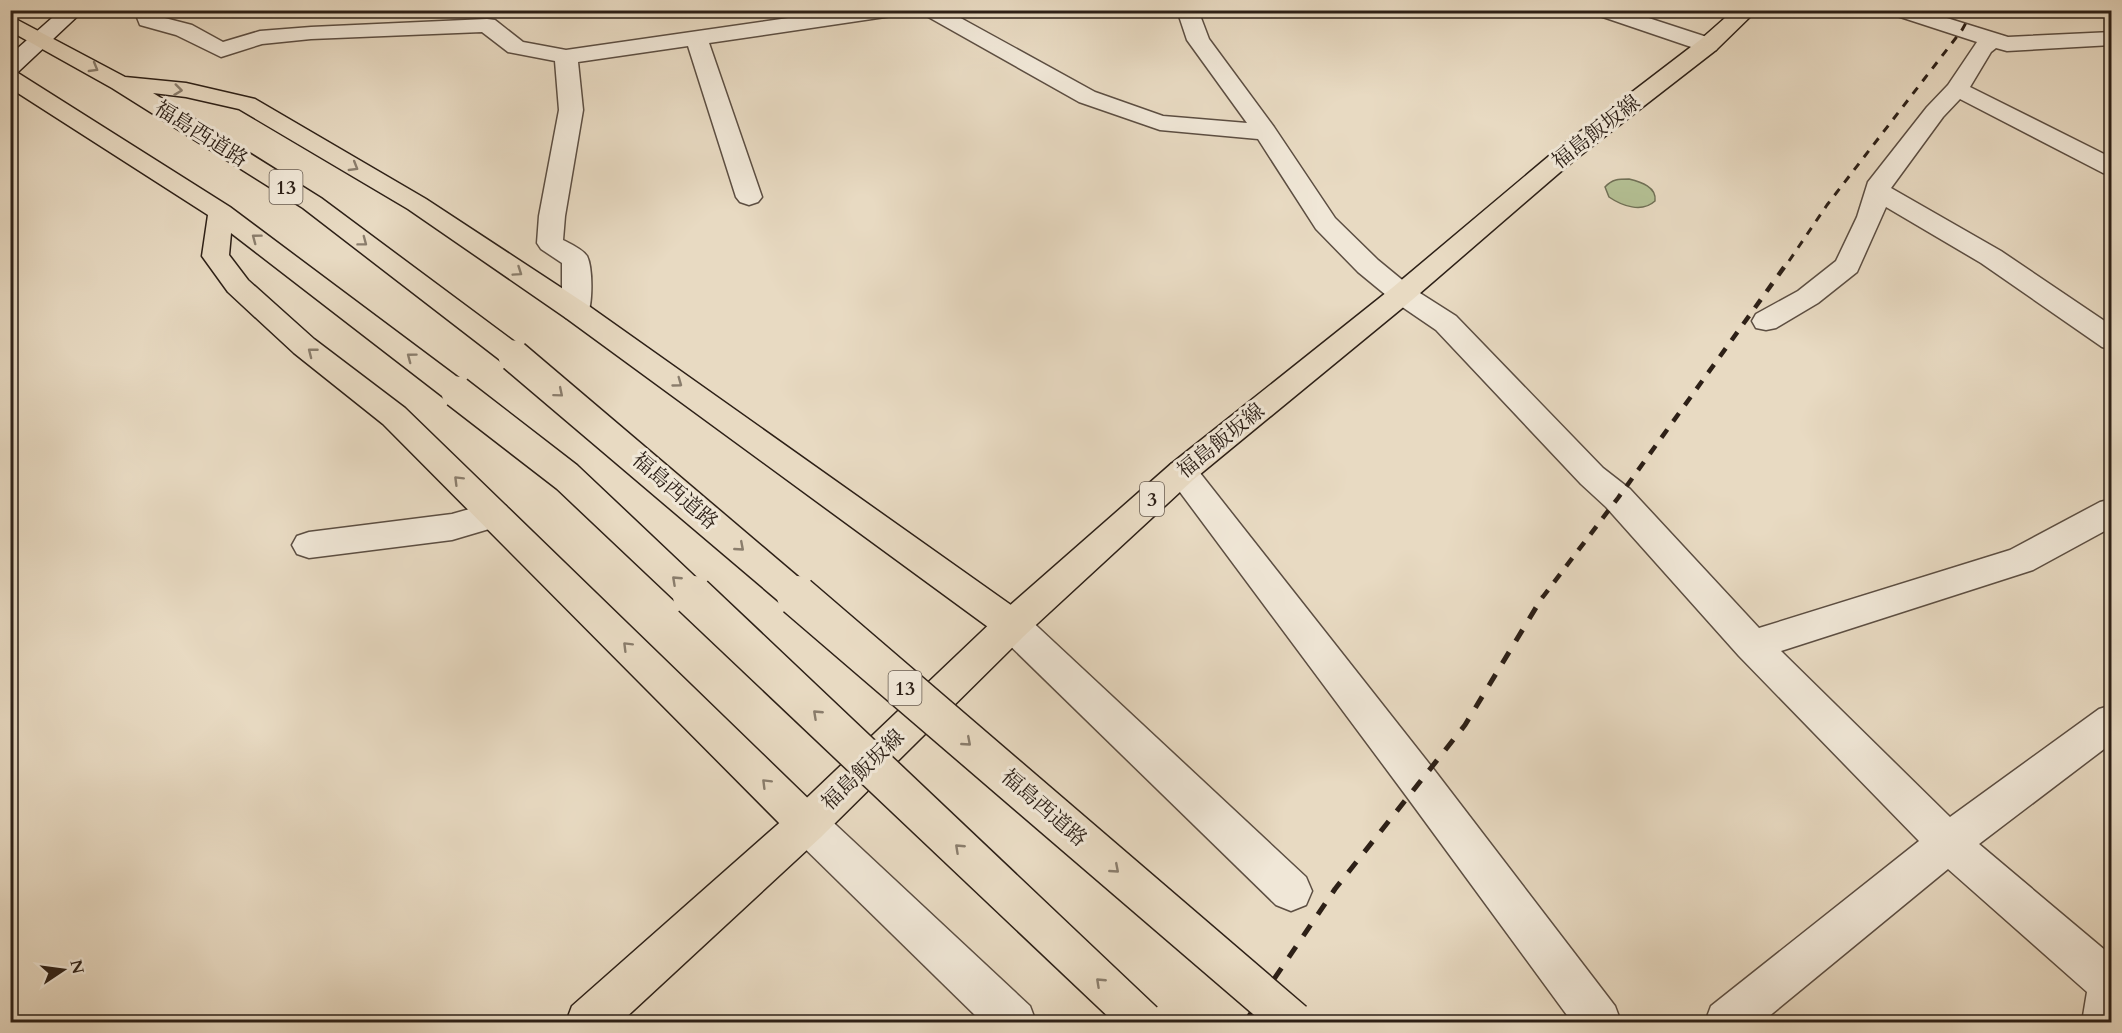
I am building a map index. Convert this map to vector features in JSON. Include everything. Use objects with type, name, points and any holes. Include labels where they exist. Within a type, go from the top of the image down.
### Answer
[{"type":"main road","name":"福島飯坂線","points":[[588,1023],[807,824],[1011,625],[1182,472],[1402,294],[1564,156],[1708,45],[1747,10]]},
{"type":"main road","name":"福島西道路","points":[[10,22],[120,83],[312,203],[514,356],[631,453],[1293,1023]]},
{"type":"main road","points":[[10,78],[221,212],[567,477],[1143,1023]]},
{"type":"main road","points":[[120,83],[186,90],[247,104],[417,204],[576,310],[1011,625]]},
{"type":"main road","points":[[221,212],[215,256],[238,286],[304,346],[394,416],[807,824]]},
{"type":"street","points":[[10,67],[74,10]]},
{"type":"street","points":[[144,10],[148,20],[184,30],[221,50],[260,38],[311,33],[487,25],[516,47],[566,57],[892,10]]},
{"type":"street","points":[[930,10],[1087,97],[1108,105],[1160,123],[1266,132]]},
{"type":"street","points":[[1187,10],[1198,40],[1266,132],[1325,224],[1368,266],[1402,294],[1446,323],[1592,476],[1618,498],[1752,645],[1948,843],[2111,984],[2104,1023]]},
{"type":"street","points":[[1601,10],[1708,45]]},
{"type":"street","points":[[1898,10],[2007,44],[2112,38]]},
{"type":"street","points":[[696,38],[749,197]]},
{"type":"street","points":[[1766,321],[1808,297],[1847,266],[1870,217],[1881,182],[1935,112],[1956,89],[1982,48],[1992,40]]},
{"type":"street","points":[[566,57],[571,110],[552,216],[550,243],[574,259],[577,282],[576,310]]},
{"type":"street","points":[[1956,89],[2112,168]]},
{"type":"street","points":[[1877,191],[1991,257],[2112,340]]},
{"type":"street","points":[[1182,472],[1421,784],[1599,1023]]},
{"type":"street","points":[[1752,645],[2021,560],[2112,511]]},
{"type":"street","points":[[309,544],[452,527],[494,515]]},
{"type":"street","points":[[1011,625],[1292,891]]},
{"type":"street","points":[[1728,1023],[1948,843],[2112,721]]},
{"type":"street","points":[[807,824],[1014,1023]]},
{"type":"green space","points":[[1629,179],[1651,189],[1655,201],[1644,207],[1632,207],[1609,197],[1605,187],[1610,182]]},
{"type":"railway","points":[[1789,261],[1827,205],[1962,30],[1973,10]]},
{"type":"railway","points":[[1542,598],[1618,498],[1790,259]]},
{"type":"railway","points":[[1245,1022],[1335,889],[1465,725],[1543,596]]}]
